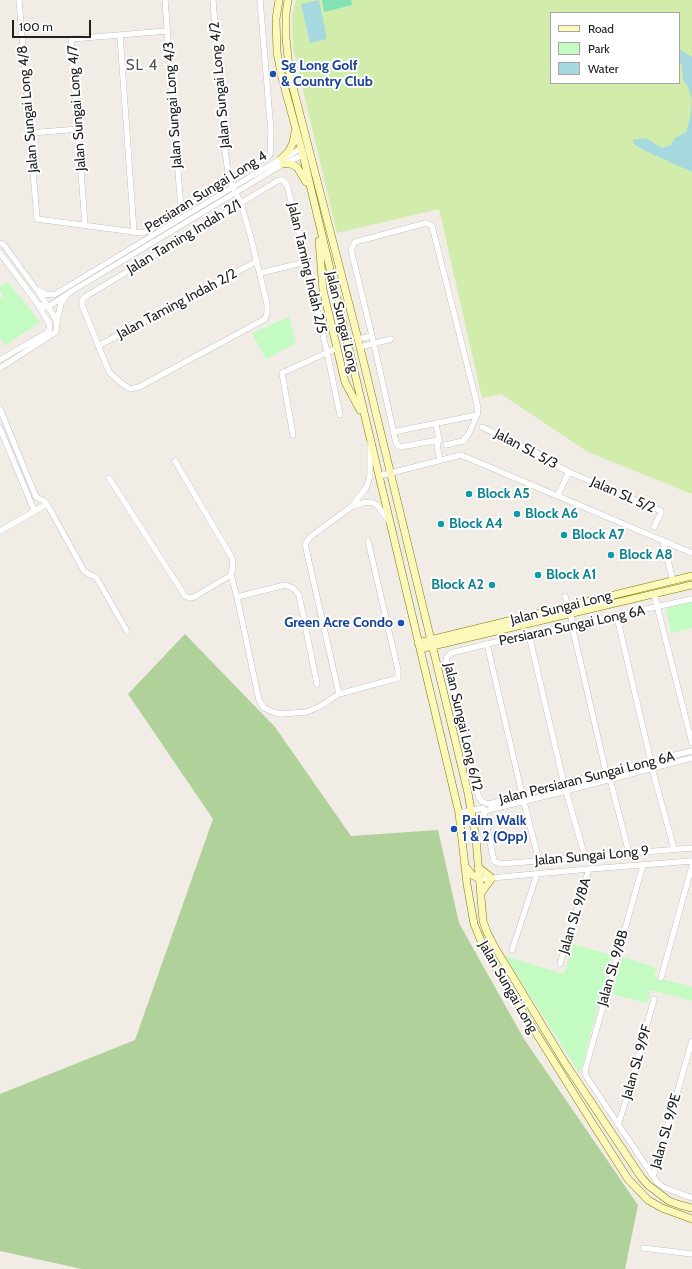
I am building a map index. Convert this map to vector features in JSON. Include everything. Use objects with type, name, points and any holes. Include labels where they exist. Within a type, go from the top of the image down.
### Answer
[{"type":"street","name":"Jalan Sungai Long 4/8","points":[[19,0],[37,219]]},
{"type":"street","name":"Jalan Sungai Long 4/3","points":[[165,0],[180,210]]},
{"type":"street","name":"Jalan Sungai Long 4/2","points":[[98,346],[109,372],[130,389],[139,387],[265,319],[267,313],[260,273],[241,203],[229,180],[223,136],[213,0]]},
{"type":"street","name":"Persiaran Sungai Long 4","points":[[37,219],[142,233],[268,157],[271,152],[271,132],[260,0]]},
{"type":"street","name":"Jalan Sungai Long","points":[[279,0],[276,19],[277,52],[282,78],[296,131],[304,150],[312,159],[360,347],[432,643],[441,686],[472,811],[483,921],[494,946],[565,1063],[636,1171],[648,1186],[658,1194],[680,1205],[692,1208]]},
{"type":"street","name":"Jalan Sungai Long","points":[[288,0],[286,14],[286,38],[290,76],[297,108],[310,189],[459,813],[474,924],[486,952],[628,1179],[648,1200],[662,1208],[692,1219]]},
{"type":"street","name":"Jalan Sungai Long 4/7","points":[[85,225],[72,39],[168,32]]},
{"type":"street","points":[[120,35],[134,233]]},
{"type":"street","points":[[288,101],[297,108],[292,117]]},
{"type":"street","points":[[30,133],[79,129]]},
{"type":"street","points":[[283,161],[293,143],[296,131]]},
{"type":"street","points":[[45,307],[54,295],[304,150]]},
{"type":"street","points":[[283,161],[297,167],[310,189]]},
{"type":"street","name":"Jalan Taming Indah 2/1","points":[[98,346],[82,306],[82,301],[85,297],[279,180],[283,180],[287,185]]},
{"type":"street","name":"Jalan Taming Indah 2/5","points":[[287,185],[327,352],[340,415]]},
{"type":"street","points":[[45,307],[234,190]]},
{"type":"street","points":[[316,215],[323,290],[345,382],[365,419]]},
{"type":"street","points":[[446,445],[463,441],[477,415],[478,408],[432,226],[426,223],[355,242],[351,250],[396,443],[400,447],[439,440],[446,445],[448,458]]},
{"type":"street","points":[[0,243],[4,245],[36,289],[45,307],[50,326],[48,330],[0,360]]},
{"type":"street","points":[[0,253],[38,303],[45,307],[57,322]]},
{"type":"street","name":"Jalan Taming Indah 2/2","points":[[98,346],[256,261]]},
{"type":"street","points":[[260,273],[306,262]]},
{"type":"street","points":[[36,289],[45,294],[54,295]]},
{"type":"street","points":[[0,368],[53,334],[57,328],[57,322],[63,301],[72,291]]},
{"type":"street","points":[[358,339],[372,336]]},
{"type":"street","points":[[360,347],[391,339]]},
{"type":"street","points":[[293,435],[282,373],[337,348]]},
{"type":"street","points":[[0,409],[36,497],[46,504],[84,571],[96,577],[127,631]]},
{"type":"street","points":[[393,432],[477,415]]},
{"type":"street","points":[[436,424],[439,440],[437,445],[440,460]]},
{"type":"street","name":"Jalan SL 5/3","points":[[482,427],[547,458],[557,466],[569,472]]},
{"type":"street","points":[[0,428],[34,510]]},
{"type":"street","points":[[351,507],[366,488],[370,476],[370,440]]},
{"type":"street","points":[[379,476],[461,455],[692,553]]},
{"type":"street","points":[[175,461],[232,558],[233,564],[231,575],[238,597],[259,700],[264,708],[273,712],[281,714],[306,712],[319,707],[339,694],[398,678],[398,670],[368,541]]},
{"type":"street","points":[[558,495],[569,472]]},
{"type":"street","name":"Jalan SL 5/2","points":[[569,472],[661,511],[654,527]]},
{"type":"street","points":[[109,478],[185,596],[190,598],[194,597],[231,575]]},
{"type":"street","points":[[339,694],[305,544],[310,537],[351,507],[363,502],[371,502],[377,505],[390,523]]},
{"type":"street","points":[[0,531],[46,504]]},
{"type":"street","points":[[663,541],[673,581]]},
{"type":"street","name":"Jalan Sungai Long","points":[[432,643],[568,606],[692,576]]},
{"type":"street","points":[[238,597],[285,585],[293,588],[299,595],[317,684]]},
{"type":"street","name":"Jalan Sungai Long","points":[[419,646],[571,615],[692,585]]},
{"type":"street","points":[[654,594],[692,743]]},
{"type":"street","points":[[566,596],[606,772]]},
{"type":"street","name":"Persiaran Sungai Long 6A","points":[[451,653],[692,599]]},
{"type":"street","points":[[617,616],[651,762]]},
{"type":"street","points":[[529,635],[564,784]]},
{"type":"street","points":[[487,644],[522,794]]},
{"type":"street","name":"Jalan Sungai Long 6/12","points":[[451,653],[446,659],[446,665],[479,798],[483,802]]},
{"type":"street","points":[[429,689],[441,686]]},
{"type":"street","name":"Jalan Persiaran Sungai Long 6A","points":[[483,802],[489,804],[606,772],[692,751]]},
{"type":"street","points":[[459,813],[483,808],[484,811],[524,802],[692,758]]},
{"type":"street","points":[[652,768],[674,849]]},
{"type":"street","points":[[610,779],[629,853]]},
{"type":"street","points":[[566,791],[585,857]]},
{"type":"street","points":[[524,802],[539,861]]},
{"type":"street","name":"Jalan Sungai Long 9","points":[[484,811],[494,861],[500,864],[692,848]]},
{"type":"street","points":[[465,866],[472,875],[480,879],[692,861]]},
{"type":"street","name":"Jalan SL 9/8B","points":[[618,1125],[586,1076],[585,1070],[596,1026],[643,865]]},
{"type":"street","points":[[661,978],[692,866]]},
{"type":"street","points":[[478,868],[492,878]]},
{"type":"street","name":"Jalan SL 9/8A","points":[[560,964],[589,869]]},
{"type":"street","points":[[512,950],[537,874]]},
{"type":"street","points":[[481,893],[492,878]]},
{"type":"street","points":[[469,895],[475,883],[480,879]]},
{"type":"street","name":"Jalan SL 9/9F","points":[[618,1125],[654,999]]},
{"type":"street","name":"Jalan SL 9/9E","points":[[653,1176],[692,1041]]},
{"type":"street","points":[[618,1125],[653,1176],[663,1187],[692,1198]]},
{"type":"street","points":[[643,1248],[692,1254]]},
{"type":"green space","points":[[296,0],[692,0],[692,494],[588,452],[501,394],[482,398],[439,209],[337,233],[293,48],[292,16]]},
{"type":"green space","points":[[322,0],[351,0],[352,5],[324,12]]},
{"type":"green space","points":[[8,282],[40,322],[5,346],[0,337],[0,298],[3,297],[0,292],[0,287]]},
{"type":"green space","points":[[289,317],[296,343],[266,359],[252,333]]},
{"type":"green space","points":[[692,602],[692,628],[671,633],[666,608]]},
{"type":"green space","points":[[185,634],[275,727],[351,836],[438,830],[459,923],[524,1039],[638,1205],[625,1269],[82,1269],[0,1251],[0,1094],[135,1040],[213,819],[128,694]]},
{"type":"green space","points":[[573,944],[612,955],[580,1074],[505,956],[564,974]]},
{"type":"green space","points":[[622,957],[657,968],[654,977],[692,987],[692,1001],[651,990],[647,1003],[611,994]]},
{"type":"water","points":[[319,0],[327,39],[310,43],[301,4]]},
{"type":"water","points":[[680,50],[692,57],[692,100],[688,87],[683,79],[682,64],[680,63]]},
{"type":"water","points":[[692,100],[692,172],[635,145],[632,140],[646,138],[662,148],[671,145],[675,138],[686,132],[690,118]]},
{"type":"place","name":"Sg Long Golf & Country Club","points":[[273,74]]},
{"type":"place","name":"Block A5","points":[[469,494]]},
{"type":"place","name":"Block A6","points":[[517,514]]},
{"type":"place","name":"Block A4","points":[[441,524]]},
{"type":"place","name":"Block A7","points":[[564,535]]},
{"type":"place","name":"Block A8","points":[[611,555]]},
{"type":"place","name":"Block A1","points":[[538,575]]},
{"type":"place","name":"Block A2","points":[[492,585]]},
{"type":"place","name":"Green Acre Condo","points":[[401,623]]},
{"type":"place","name":"Palm Walk 1 & 2 (Opp)","points":[[454,829]]},
{"type":"district","name":"SL 4","points":[[142,66]]}]
